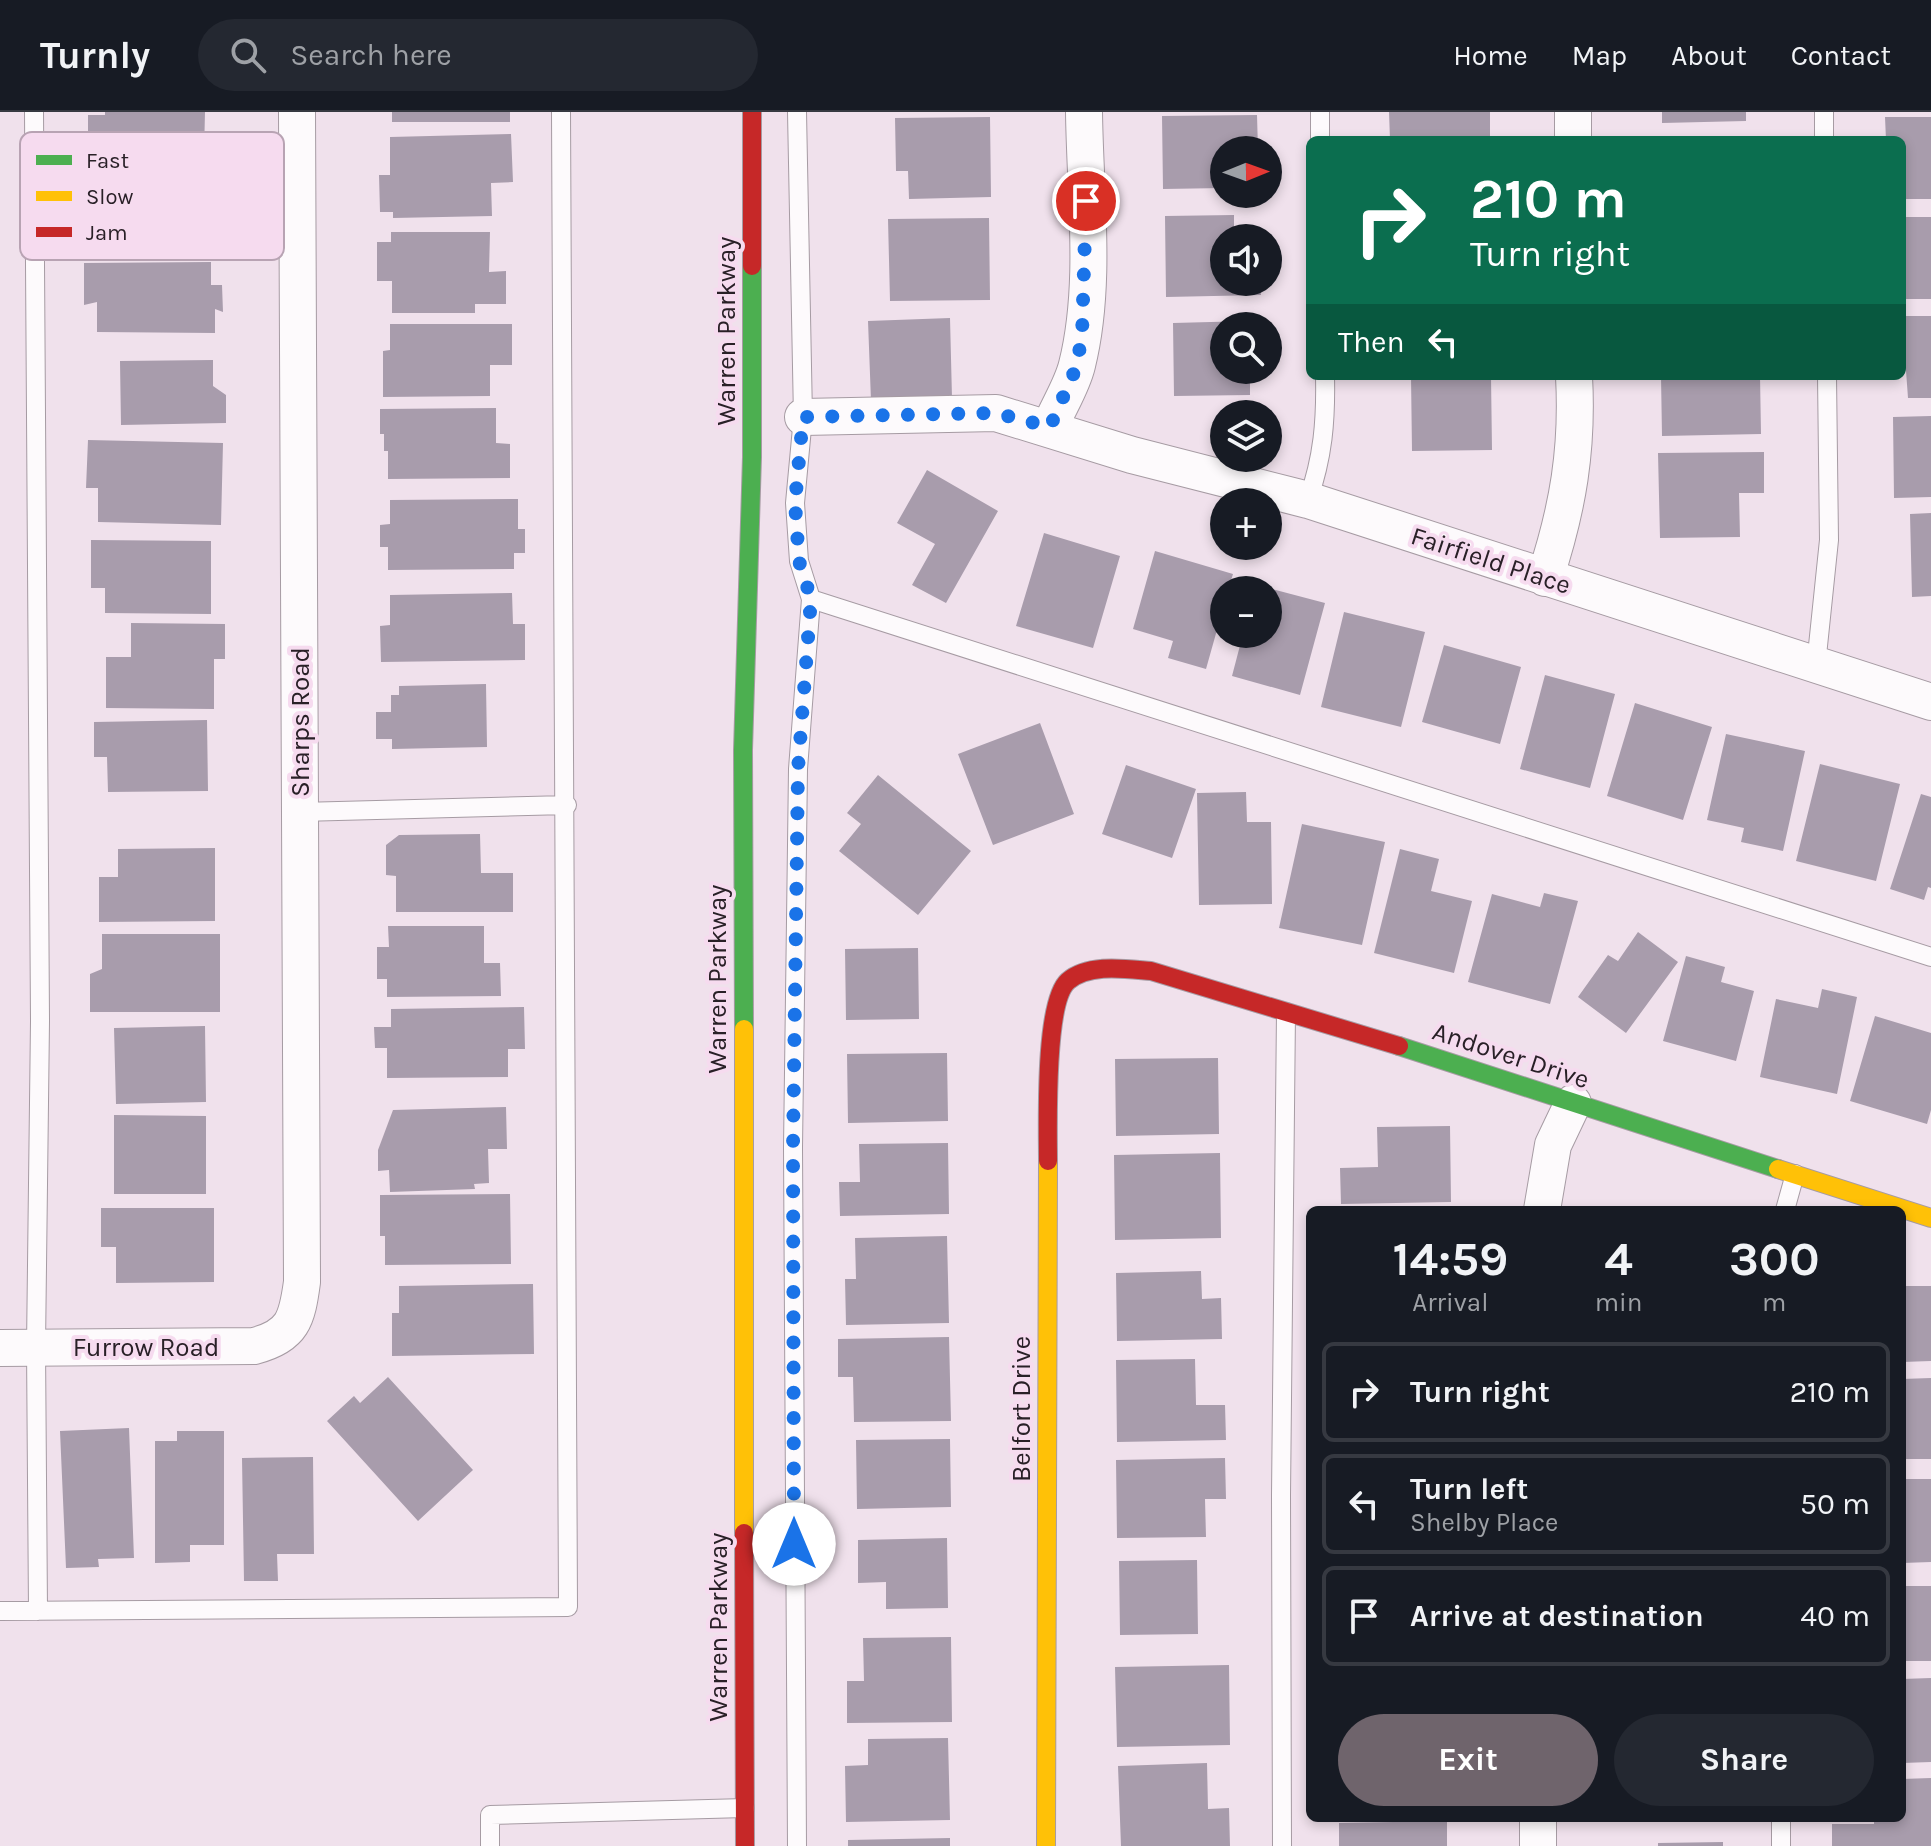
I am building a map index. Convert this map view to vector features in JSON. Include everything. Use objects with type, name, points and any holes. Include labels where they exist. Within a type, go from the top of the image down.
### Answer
[{"type":"street","name":"Sharps Road","points":[[289,1330],[299,1306],[302,1282],[297,112]]},
{"type":"street","name":"Warren Parkway","points":[[745,1846],[743,750],[752,457],[752,112]]},
{"type":"street","points":[[1050,427],[1076,368],[1082,336],[1086,244],[1084,112]]},
{"type":"street","points":[[1573,112],[1573,136]]},
{"type":"street","points":[[1545,578],[1564,518],[1577,430],[1574,380]]},
{"type":"street","name":"Fairfield Place","points":[[803,417],[996,413],[1050,427],[1132,455],[1308,500],[1931,702]]},
{"type":"street","name":"Andover Drive","points":[[1071,978],[1110,967],[1151,971],[1894,1206]]},
{"type":"street","name":"Belfort Drive","points":[[1046,1846],[1048,1096],[1054,1012],[1061,988],[1071,978]]},
{"type":"street","points":[[1543,1206],[1553,1145],[1573,1103]]},
{"type":"street","name":"Andover Drive","points":[[1906,1210],[1931,1218]]},
{"type":"street","name":"Furrow Road","points":[[0,1348],[254,1346],[275,1341],[289,1330]]},
{"type":"street","points":[[1538,1822],[1538,1846]]},
{"type":"lane","points":[[34,112],[34,132]]},
{"type":"lane","points":[[0,1611],[568,1607],[567,805],[561,112]]},
{"type":"lane","points":[[797,112],[803,417],[795,503],[799,561],[811,599],[798,769],[793,1148],[797,1846]]},
{"type":"lane","points":[[1320,112],[1320,136]]},
{"type":"lane","points":[[1824,112],[1824,136]]},
{"type":"lane","points":[[35,260],[40,1005],[36,1347],[38,1611]]},
{"type":"lane","points":[[1308,500],[1322,461],[1326,424],[1325,380]]},
{"type":"lane","points":[[1816,665],[1829,540],[1827,380]]},
{"type":"lane","points":[[811,599],[1931,957]]},
{"type":"lane","points":[[300,812],[567,805]]},
{"type":"lane","points":[[1282,1846],[1281,1495],[1286,1012]]},
{"type":"lane","points":[[1786,1206],[1795,1174]]},
{"type":"lane","points":[[490,1846],[490,1815],[745,1808]]},
{"type":"lane","points":[[1781,1822],[1781,1846]]},
{"type":"building","points":[[105,112],[205,112],[205,132],[88,132],[88,115],[105,115]]},
{"type":"building","points":[[392,112],[510,112],[510,122],[392,122]]},
{"type":"building","points":[[1389,112],[1490,112],[1490,136],[1390,136]]},
{"type":"building","points":[[1662,112],[1746,112],[1746,121],[1662,123]]},
{"type":"building","points":[[1257,115],[1258,136],[1210,136],[1210,188],[1163,189],[1162,116]]},
{"type":"building","points":[[990,117],[991,197],[909,199],[908,171],[896,171],[895,118]]},
{"type":"building","points":[[1885,117],[1931,117],[1931,199],[1906,199],[1906,136],[1886,136]]},
{"type":"building","points":[[511,134],[513,182],[491,183],[492,216],[393,218],[393,212],[380,212],[379,175],[390,175],[390,137]]},
{"type":"building","points":[[1234,215],[1234,224],[1210,224],[1210,296],[1214,296],[1166,297],[1165,216]]},
{"type":"building","points":[[1906,217],[1931,217],[1931,299],[1906,299]]},
{"type":"building","points":[[989,218],[990,300],[890,301],[888,219]]},
{"type":"building","points":[[391,232],[490,232],[489,272],[506,271],[506,304],[475,304],[475,313],[392,313],[392,281],[377,281],[377,242],[391,242]]},
{"type":"building","points":[[211,262],[211,285],[222,285],[223,312],[215,309],[215,333],[97,332],[97,302],[84,305],[84,263]]},
{"type":"building","points":[[1906,316],[1931,316],[1931,398],[1908,398]]},
{"type":"building","points":[[950,318],[952,398],[871,401],[868,321]]},
{"type":"building","points":[[1210,322],[1210,384],[1250,384],[1250,395],[1174,396],[1173,323]]},
{"type":"building","points":[[390,324],[512,324],[512,365],[490,365],[490,396],[383,397],[383,351],[390,350]]},
{"type":"building","points":[[213,360],[213,386],[226,395],[226,423],[121,425],[120,361]]},
{"type":"building","points":[[1411,380],[1491,380],[1492,450],[1412,451]]},
{"type":"building","points":[[1661,380],[1760,380],[1761,434],[1662,436]]},
{"type":"building","points":[[496,408],[496,443],[510,444],[510,478],[388,479],[388,451],[384,451],[384,434],[380,434],[380,409]]},
{"type":"building","points":[[1931,416],[1931,497],[1894,498],[1893,417]]},
{"type":"building","points":[[88,440],[223,443],[221,525],[98,522],[98,488],[86,488]]},
{"type":"building","points":[[1764,452],[1764,493],[1739,493],[1740,537],[1660,538],[1658,453]]},
{"type":"building","points":[[927,470],[998,511],[946,603],[912,585],[935,544],[897,523]]},
{"type":"building","points":[[518,499],[518,529],[525,529],[525,553],[514,553],[514,569],[388,570],[388,547],[380,547],[380,525],[390,524],[390,500]]},
{"type":"building","points":[[1931,513],[1931,596],[1912,597],[1910,514]]},
{"type":"building","points":[[1044,533],[1120,556],[1093,648],[1016,626]]},
{"type":"building","points":[[91,540],[211,541],[211,614],[105,613],[105,588],[91,588]]},
{"type":"building","points":[[1155,551],[1233,574],[1210,576],[1212,648],[1206,669],[1168,658],[1173,641],[1133,629]]},
{"type":"building","points":[[1282,592],[1325,603],[1300,695],[1232,676],[1239,648],[1282,648]]},
{"type":"building","points":[[512,593],[513,624],[525,624],[525,660],[381,662],[380,626],[390,625],[390,595]]},
{"type":"building","points":[[1344,612],[1425,632],[1401,727],[1321,707]]},
{"type":"building","points":[[131,623],[225,624],[225,659],[214,659],[214,709],[106,708],[106,657],[131,657]]},
{"type":"building","points":[[1444,645],[1521,667],[1500,744],[1422,722]]},
{"type":"building","points":[[1545,675],[1615,694],[1590,788],[1520,769]]},
{"type":"building","points":[[486,684],[487,747],[392,749],[392,739],[376,739],[376,712],[391,712],[391,695],[399,695],[399,686]]},
{"type":"building","points":[[1635,703],[1712,727],[1683,820],[1607,796]]},
{"type":"building","points":[[207,720],[208,791],[108,792],[107,757],[94,757],[94,722]]},
{"type":"building","points":[[1040,723],[1074,814],[993,845],[958,754]]},
{"type":"building","points":[[1726,734],[1805,751],[1783,851],[1741,842],[1744,828],[1707,820]]},
{"type":"building","points":[[1820,764],[1900,784],[1876,881],[1796,861]]},
{"type":"building","points":[[1126,765],[1196,789],[1172,858],[1102,834]]},
{"type":"building","points":[[878,775],[971,851],[918,915],[839,851],[861,824],[847,813]]},
{"type":"building","points":[[1246,792],[1247,822],[1271,822],[1272,904],[1199,905],[1197,793]]},
{"type":"building","points":[[1921,794],[1931,797],[1931,888],[1928,887],[1924,900],[1890,889]]},
{"type":"building","points":[[1302,824],[1385,842],[1362,945],[1279,928]]},
{"type":"building","points":[[480,834],[481,873],[513,873],[513,912],[396,912],[396,876],[386,875],[386,845],[399,835]]},
{"type":"building","points":[[215,848],[215,921],[99,922],[99,877],[118,877],[118,849]]},
{"type":"building","points":[[1400,849],[1439,859],[1431,891],[1472,901],[1454,973],[1374,953]]},
{"type":"building","points":[[1544,893],[1578,901],[1550,1004],[1468,982],[1492,894],[1540,907]]},
{"type":"building","points":[[388,926],[484,926],[484,963],[500,963],[501,996],[387,997],[387,979],[377,979],[377,947],[389,947]]},
{"type":"building","points":[[1638,932],[1678,962],[1626,1033],[1578,997],[1608,955],[1618,961]]},
{"type":"building","points":[[102,934],[220,934],[220,1012],[90,1012],[90,974],[102,969]]},
{"type":"building","points":[[918,948],[919,1019],[846,1020],[845,949]]},
{"type":"building","points":[[1686,956],[1725,967],[1721,982],[1754,991],[1736,1061],[1663,1041]]},
{"type":"building","points":[[1822,989],[1857,997],[1837,1094],[1760,1077],[1776,999],[1818,1008]]},
{"type":"building","points":[[524,1007],[525,1049],[508,1049],[508,1077],[387,1078],[387,1048],[375,1048],[374,1027],[391,1027],[391,1009]]},
{"type":"building","points":[[1875,1016],[1931,1033],[1931,1110],[1927,1124],[1850,1101]]},
{"type":"building","points":[[205,1026],[206,1102],[116,1104],[114,1028]]},
{"type":"building","points":[[947,1053],[948,1121],[848,1123],[847,1054]]},
{"type":"building","points":[[1218,1058],[1219,1134],[1116,1136],[1115,1059]]},
{"type":"building","points":[[506,1107],[507,1149],[488,1149],[489,1183],[474,1184],[475,1189],[390,1192],[389,1170],[378,1171],[378,1150],[393,1110]]},
{"type":"building","points":[[114,1115],[206,1116],[206,1194],[114,1194]]},
{"type":"building","points":[[1450,1126],[1451,1202],[1341,1204],[1340,1168],[1378,1167],[1377,1127]]},
{"type":"building","points":[[948,1143],[949,1214],[840,1216],[839,1182],[860,1182],[859,1144]]},
{"type":"building","points":[[1220,1153],[1221,1238],[1115,1240],[1114,1155]]},
{"type":"building","points":[[510,1194],[511,1264],[385,1265],[385,1236],[380,1236],[380,1195]]},
{"type":"building","points":[[101,1208],[214,1208],[214,1282],[116,1283],[116,1247],[101,1247]]},
{"type":"building","points":[[947,1236],[949,1323],[846,1325],[845,1279],[856,1279],[855,1238]]},
{"type":"building","points":[[1201,1271],[1202,1299],[1221,1298],[1222,1339],[1117,1341],[1116,1273]]},
{"type":"building","points":[[533,1284],[534,1354],[392,1356],[392,1313],[399,1313],[399,1286]]},
{"type":"building","points":[[1906,1286],[1931,1286],[1931,1361],[1906,1362]]},
{"type":"building","points":[[949,1337],[951,1421],[854,1422],[853,1377],[838,1377],[838,1339]]},
{"type":"building","points":[[1195,1359],[1196,1405],[1225,1405],[1226,1440],[1117,1442],[1116,1360]]},
{"type":"building","points":[[388,1377],[473,1470],[418,1521],[327,1421],[354,1396],[360,1403]]},
{"type":"building","points":[[1931,1378],[1931,1459],[1906,1459],[1906,1379]]},
{"type":"building","points":[[129,1428],[134,1558],[98,1559],[99,1567],[66,1568],[60,1431]]},
{"type":"building","points":[[177,1431],[224,1431],[224,1545],[190,1545],[190,1562],[155,1563],[155,1441],[177,1441]]},
{"type":"building","points":[[950,1439],[951,1507],[857,1509],[856,1440]]},
{"type":"building","points":[[313,1457],[314,1554],[277,1554],[278,1581],[244,1581],[242,1458]]},
{"type":"building","points":[[1225,1458],[1226,1499],[1205,1499],[1206,1537],[1117,1538],[1116,1460]]},
{"type":"building","points":[[1906,1479],[1931,1479],[1931,1562],[1906,1563]]},
{"type":"building","points":[[947,1538],[948,1608],[886,1609],[886,1582],[858,1583],[858,1540]]},
{"type":"building","points":[[1197,1560],[1198,1634],[1120,1635],[1119,1561]]},
{"type":"building","points":[[1906,1586],[1931,1586],[1931,1661],[1906,1661]]},
{"type":"building","points":[[951,1637],[952,1722],[847,1723],[847,1681],[864,1681],[863,1638]]},
{"type":"building","points":[[1229,1665],[1230,1745],[1117,1747],[1115,1667]]},
{"type":"building","points":[[1931,1678],[1931,1762],[1906,1763],[1906,1679]]},
{"type":"building","points":[[948,1738],[950,1820],[846,1822],[845,1766],[868,1765],[868,1739]]},
{"type":"building","points":[[1207,1763],[1208,1809],[1229,1808],[1230,1846],[1121,1846],[1118,1766]]},
{"type":"building","points":[[1931,1778],[1931,1846],[1832,1846],[1832,1824],[1906,1822],[1906,1779]]},
{"type":"building","points":[[1447,1822],[1447,1846],[1339,1846],[1339,1823]]},
{"type":"building","points":[[950,1838],[950,1846],[848,1846],[848,1840]]},
{"type":"building","points":[[1723,1842],[1723,1846],[1658,1846],[1658,1843]]},
{"type":"traffic: fast","points":[[744,1029],[743,750],[752,457],[752,266]]},
{"type":"traffic: fast","points":[[1399,1046],[1778,1169]]},
{"type":"traffic: slow","points":[[744,1029],[744,1533]]},
{"type":"traffic: slow","points":[[1046,1846],[1048,1161]]},
{"type":"traffic: slow","points":[[1778,1169],[1894,1206]]},
{"type":"traffic: slow","points":[[1906,1210],[1931,1218]]},
{"type":"traffic: jam","points":[[752,112],[752,266]]},
{"type":"traffic: jam","points":[[1048,1161],[1049,1066],[1055,1013],[1060,993],[1068,981],[1086,972],[1108,968],[1151,971],[1399,1046]]},
{"type":"traffic: jam","points":[[744,1533],[745,1846]]},
{"type":"route","points":[[794,1544],[793,1148],[798,769],[811,599],[799,561],[795,503],[803,417],[996,413],[1050,427],[1076,368],[1082,336],[1086,201]]}]
